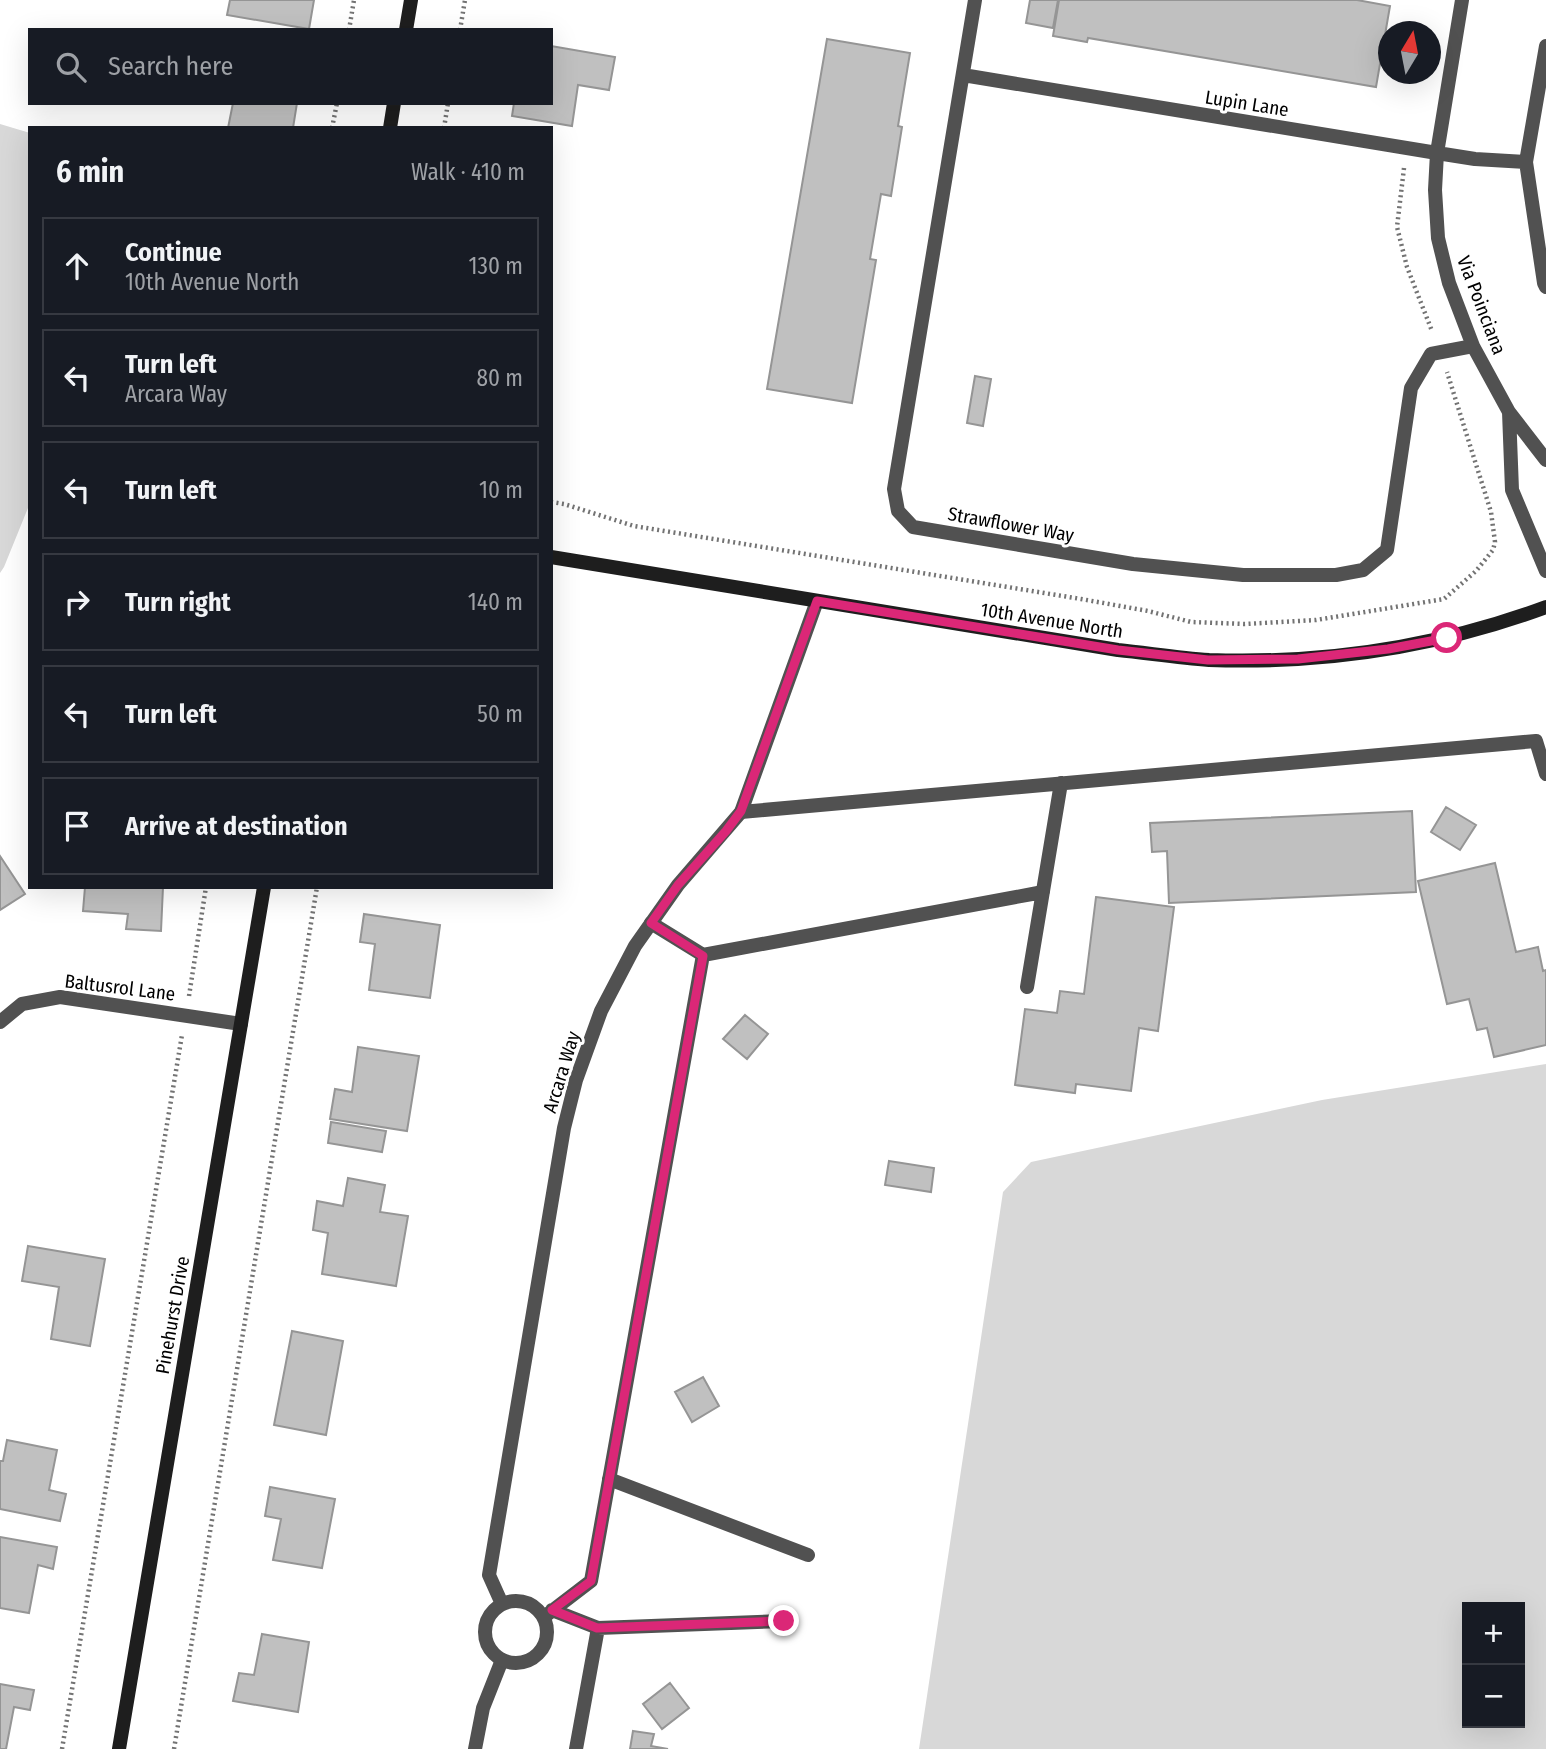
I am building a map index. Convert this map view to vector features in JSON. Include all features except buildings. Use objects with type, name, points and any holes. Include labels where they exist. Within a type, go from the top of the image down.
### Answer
[{"type":"street","points":[[406,28],[411,0]]},
{"type":"street","name":"Strawflower Way","points":[[975,0],[894,489],[898,511],[913,527],[1133,565],[1243,575],[1336,575],[1363,569],[1387,550],[1410,388],[1431,354],[1440,351]]},
{"type":"street","name":"Via Poinciana","points":[[1462,0],[1437,153],[1435,190],[1438,238],[1449,284],[1474,346],[1508,412],[1546,460]]},
{"type":"street","points":[[1546,46],[1525,163],[1546,286]]},
{"type":"street","name":"Lupin Lane","points":[[963,75],[1407,149],[1525,163]]},
{"type":"street","points":[[390,126],[394,105]]},
{"type":"street","points":[[1440,351],[1474,346]]},
{"type":"street","name":"Via Poinciana","points":[[1508,412],[1512,490],[1546,571]]},
{"type":"street","name":"10th Avenue North","points":[[553,557],[1118,650],[1208,660],[1298,659],[1388,649],[1458,635],[1546,607]]},
{"type":"street","name":"Arcara Way","points":[[502,1604],[489,1575],[564,1128],[576,1080],[601,1011],[635,946],[678,885],[741,811],[817,601]]},
{"type":"street","points":[[741,811],[1536,741],[1546,774]]},
{"type":"street","points":[[1027,987],[1061,783]]},
{"type":"street","name":"Pinehurst Drive","points":[[119,1749],[264,889]]},
{"type":"street","points":[[651,923],[703,956],[1043,892]]},
{"type":"street","points":[[703,956],[591,1581],[548,1614],[544,1646],[539,1654],[531,1659],[512,1663],[502,1660],[488,1647],[485,1637],[488,1618],[502,1604],[511,1601],[530,1604],[548,1614],[597,1628],[784,1621]]},
{"type":"street","name":"Baltusrol Lane","points":[[0,1022],[22,1004],[60,997],[241,1024]]},
{"type":"street","points":[[609,1479],[808,1555]]},
{"type":"street","points":[[576,1749],[597,1628]]},
{"type":"street","points":[[475,1749],[483,1708],[502,1660]]},
{"type":"path","points":[[349,28],[354,0]]},
{"type":"path","points":[[460,28],[465,0]]},
{"type":"path","points":[[332,126],[337,105]]},
{"type":"path","points":[[444,126],[448,105]]},
{"type":"path","points":[[553,502],[634,526],[1094,601],[1191,622],[1245,624],[1316,620],[1444,599],[1476,571],[1493,550],[1495,542],[1491,512],[1440,351],[1407,267],[1397,227],[1407,149]]},
{"type":"path","points":[[62,1749],[206,889]]},
{"type":"path","points":[[174,1749],[317,889]]},
{"type":"shaded area","points":[[0,124],[28,132],[28,508],[0,573]]},
{"type":"shaded area","points":[[1546,1064],[1546,1749],[919,1749],[1003,1192],[1031,1162],[1322,1100]]},
{"type":"route","points":[[784,1621],[597,1628],[552,1610],[591,1581],[703,956],[651,923],[678,885],[741,811],[817,601],[1118,650],[1208,660],[1298,659],[1388,649],[1447,638]]}]
